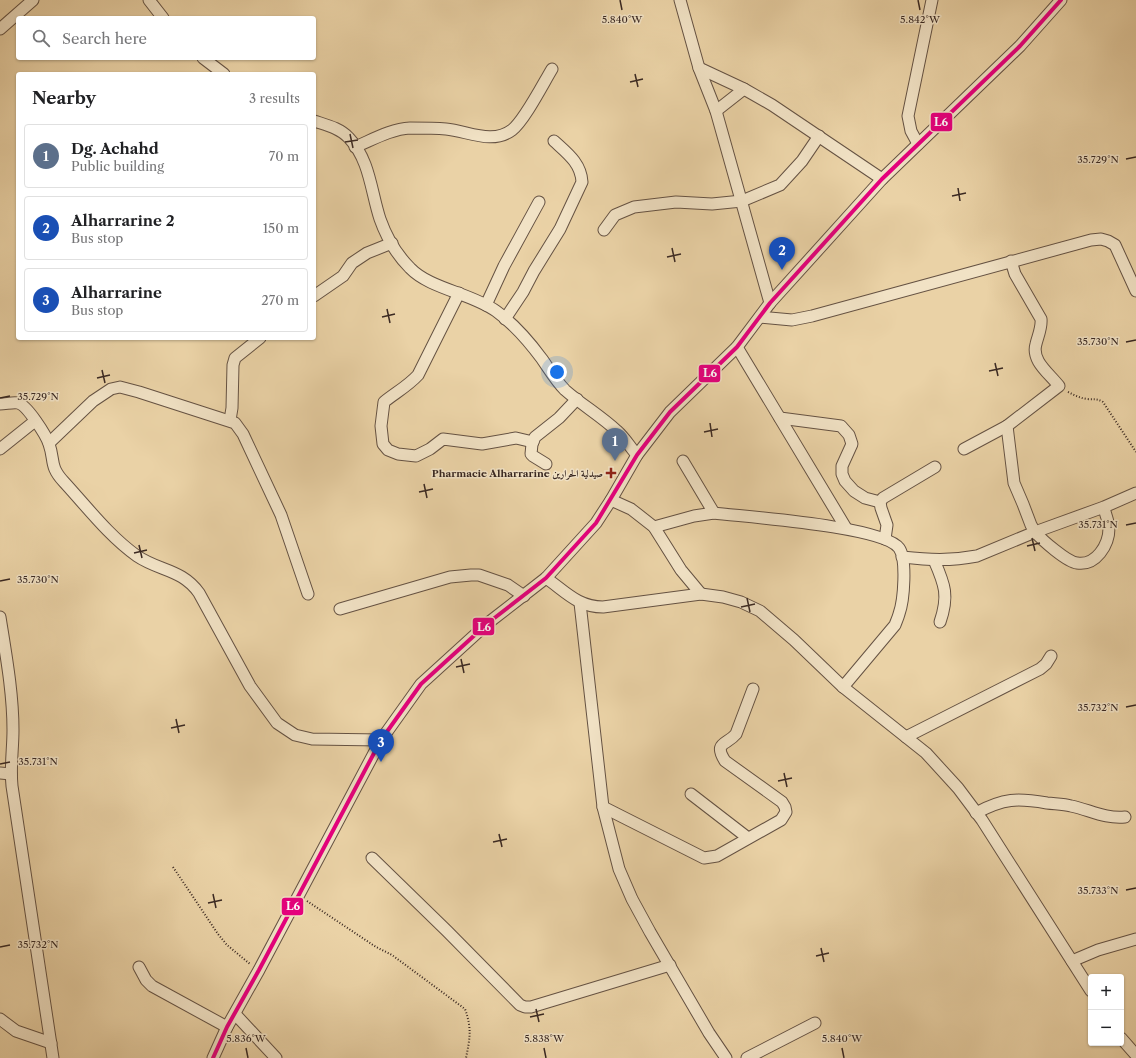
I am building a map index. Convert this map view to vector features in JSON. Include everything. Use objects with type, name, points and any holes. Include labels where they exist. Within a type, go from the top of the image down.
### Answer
[{"type":"street","points":[[0,29],[33,0]]},
{"type":"street","points":[[149,0],[162,16]]},
{"type":"street","points":[[680,0],[698,68],[716,111],[770,303]]},
{"type":"street","points":[[918,144],[911,131],[908,116],[932,0]]},
{"type":"street","points":[[213,1058],[227,1027],[299,896],[381,740],[421,684],[488,623],[546,578],[596,523],[637,455],[670,412],[737,347],[770,303],[882,179],[1020,46],[1061,0]]},
{"type":"street","points":[[206,60],[221,72]]},
{"type":"street","points":[[698,68],[744,89],[772,104],[882,179]]},
{"type":"street","points":[[355,146],[399,129],[410,128],[448,129],[483,137],[501,135],[512,130],[520,121],[552,69]]},
{"type":"street","points":[[716,111],[744,89]]},
{"type":"street","points":[[316,122],[337,129],[348,137],[355,146],[364,162],[369,176],[380,220],[392,243],[410,269],[423,278],[486,305],[514,325],[564,389],[618,432],[637,455]]},
{"type":"street","points":[[604,230],[615,215],[634,207],[676,202],[712,204],[742,201],[780,185],[802,161],[819,136]]},
{"type":"street","points":[[505,319],[523,292],[560,229],[582,182],[581,174],[576,163],[554,141]]},
{"type":"street","points":[[486,305],[504,266],[539,202]]},
{"type":"street","points":[[760,317],[792,320],[812,316],[1011,261],[1091,240],[1101,239],[1108,241],[1115,246],[1136,291]]},
{"type":"street","points":[[316,295],[343,276],[352,262],[392,243]]},
{"type":"street","points":[[964,449],[1007,426],[1059,386],[1037,360],[1034,349],[1042,324],[1041,319],[1015,274],[1011,261]]},
{"type":"street","points":[[459,293],[418,375],[384,402],[380,426],[383,444],[388,450],[398,454],[416,456],[430,449],[443,439],[482,444],[516,438],[533,442]]},
{"type":"street","points":[[230,420],[232,408],[233,365],[236,358],[258,340]]},
{"type":"street","points":[[737,347],[846,528]]},
{"type":"street","points":[[49,444],[93,401],[111,389],[120,387],[230,420],[235,423],[243,434],[281,515],[308,594]]},
{"type":"street","points":[[546,464],[531,454],[535,437],[559,418],[577,399]]},
{"type":"street","points":[[0,404],[18,403],[25,406],[49,444],[53,469],[61,480],[109,532],[137,556],[158,567],[183,577],[199,592],[250,686],[277,723],[294,735],[312,739],[381,740]]},
{"type":"street","points":[[780,418],[841,426],[849,435],[852,444],[842,466],[842,474],[845,481],[854,491],[865,498],[880,502]]},
{"type":"street","points":[[0,449],[35,421]]},
{"type":"street","points":[[1007,426],[1014,483],[1031,524],[1039,537],[1064,556],[1077,563],[1090,561],[1098,555],[1107,542],[1109,528],[1104,507]]},
{"type":"street","points":[[683,461],[714,513]]},
{"type":"street","points":[[880,502],[883,498],[935,467]]},
{"type":"street","points":[[902,557],[934,560],[958,560],[977,556],[1035,532],[1104,507],[1136,493]]},
{"type":"street","points":[[611,500],[631,509],[654,527],[681,570],[701,594]]},
{"type":"street","points":[[880,502],[887,525],[886,539]]},
{"type":"street","points":[[654,527],[694,516],[714,513],[846,528],[891,541],[898,547],[904,565],[900,613],[895,625],[844,687]]},
{"type":"street","points":[[934,560],[942,577],[945,592],[944,607],[940,622]]},
{"type":"street","points":[[340,610],[450,577],[479,574],[508,585],[524,596]]},
{"type":"street","points":[[546,578],[580,603],[592,607],[603,607],[701,594],[723,597],[741,602],[760,611],[794,640],[844,687],[926,753],[958,788],[976,813],[1088,986]]},
{"type":"street","points":[[580,603],[603,807],[619,869],[632,899],[709,1032],[726,1058]]},
{"type":"street","points":[[0,617],[8,671],[12,723],[6,774],[53,1058]]},
{"type":"street","points":[[906,737],[1040,669],[1046,664],[1051,656]]},
{"type":"street","points":[[603,807],[704,858],[717,856],[781,820],[786,812],[786,807],[782,802],[726,761],[722,756],[721,748],[723,743],[733,738],[736,734],[753,689]]},
{"type":"street","points":[[691,794],[748,838]]},
{"type":"street","points":[[976,813],[1001,802],[1023,799],[1071,806],[1114,818],[1125,817]]},
{"type":"street","points":[[372,858],[520,1005],[525,1007],[531,1007],[670,965]]},
{"type":"street","points":[[1072,961],[1098,950],[1136,939]]},
{"type":"street","points":[[139,967],[146,980],[152,986],[227,1027]]},
{"type":"street","points":[[235,1014],[276,1058]]},
{"type":"street","points":[[0,1019],[16,1031],[51,1043]]},
{"type":"street","points":[[747,1058],[816,1023]]},
{"type":"street","points":[[1124,1041],[1136,1055]]},
{"type":"path","points":[[1059,386],[1075,396],[1087,399],[1098,399],[1103,402],[1136,452]]},
{"type":"path","points":[[173,867],[227,945],[259,970]]},
{"type":"path","points":[[299,896],[376,947],[392,955],[465,1009],[469,1019],[471,1032],[466,1058]]},
{"type":"transit line","name":"L6","points":[[213,1058],[227,1027],[259,970],[381,740],[421,684],[488,623],[546,578],[596,523],[637,455],[670,412],[737,347],[770,303],[882,179],[1020,46],[1061,0]]},
{"type":"place","name":"Alharrarine 2","points":[[782,270]]},
{"type":"place","name":"Dg. Achahd","points":[[615,461]]},
{"type":"place","name":"Pharmacie Alharrarine صيدلية الحرارين","points":[[611,473]]},
{"type":"place","name":"Alharrarine","points":[[381,762]]}]
